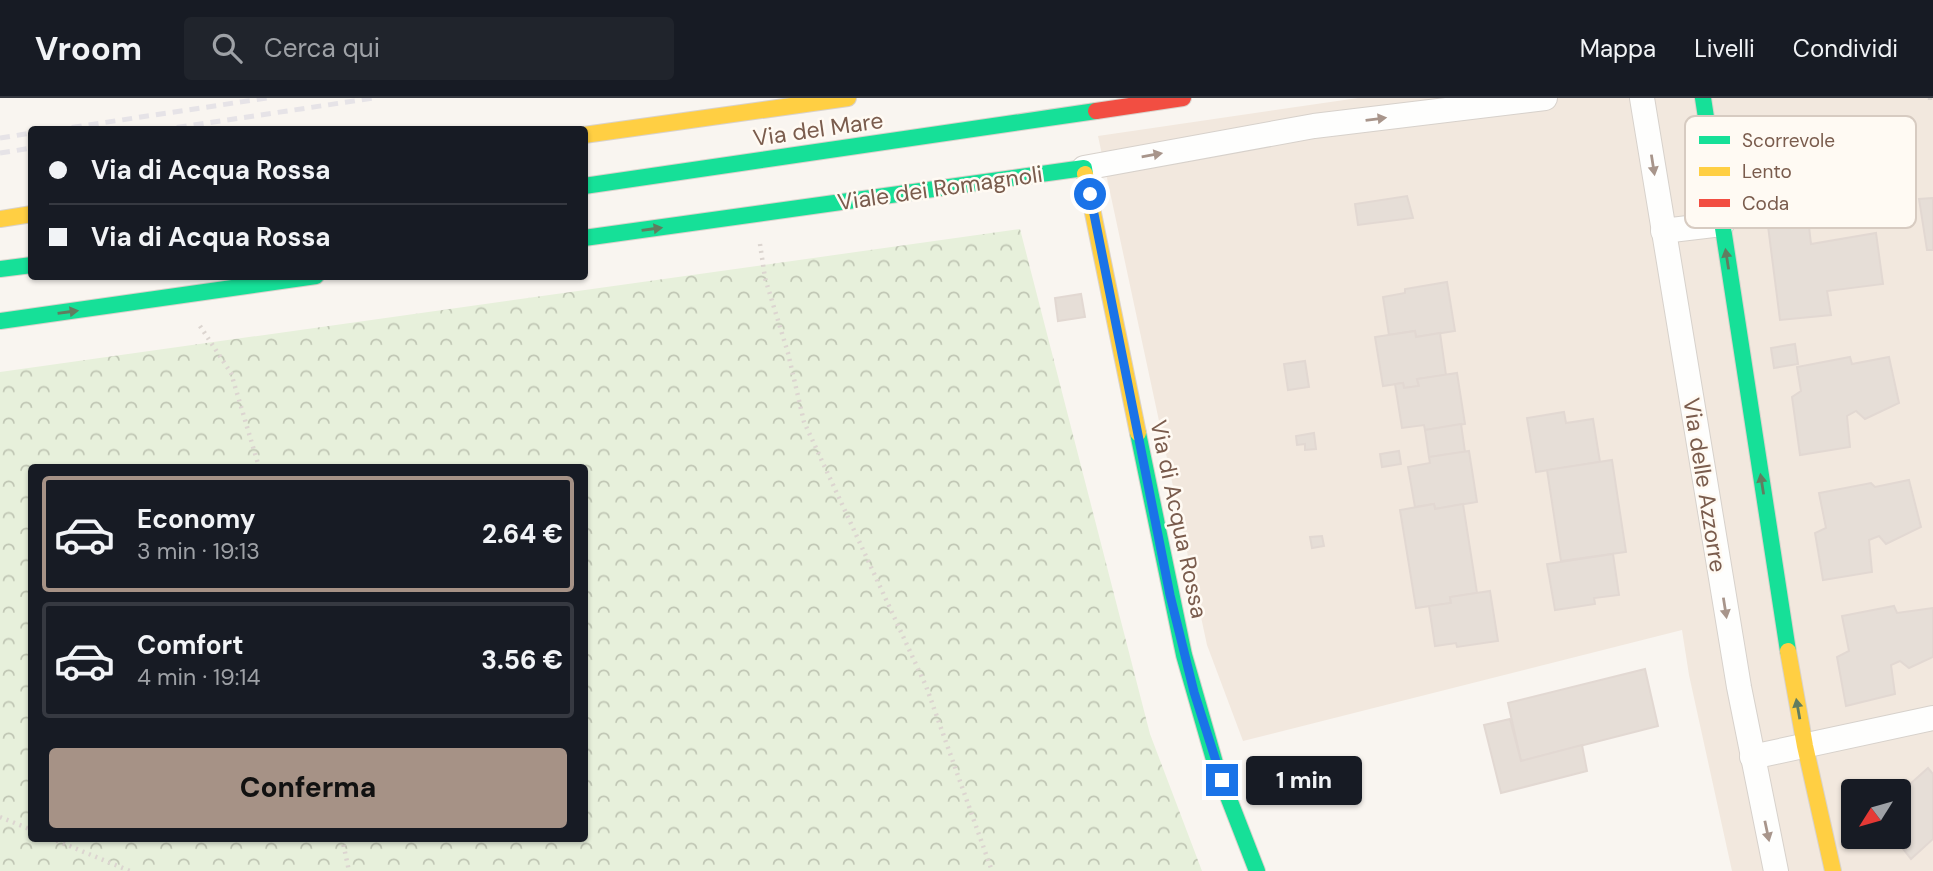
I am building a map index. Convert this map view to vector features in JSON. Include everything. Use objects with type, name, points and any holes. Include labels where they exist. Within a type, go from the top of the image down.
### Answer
[{"type":"street","points":[[588,134],[848,98]]},
{"type":"street","name":"Via del Mare","points":[[588,185],[1183,98]]},
{"type":"street","name":"Viale dei Romagnoli","points":[[588,238],[1084,168],[1314,126],[1545,98]]},
{"type":"street","name":"Via delle Azzorre","points":[[1642,98],[1752,757],[1776,871]]},
{"type":"street","points":[[1703,98],[1706,116]]},
{"type":"street","name":"Via di Acqua Rossa","points":[[1084,168],[1184,655],[1216,763],[1257,871]]},
{"type":"street","points":[[0,219],[28,216]]},
{"type":"street","points":[[1663,231],[1685,228]]},
{"type":"street","points":[[1723,228],[1805,746],[1833,871]]},
{"type":"street","points":[[0,270],[28,266]]},
{"type":"street","points":[[0,321],[289,280]]},
{"type":"street","points":[[1752,757],[1933,718]]},
{"type":"path","points":[[754,214],[765,278],[788,353],[804,422],[926,686],[992,871]]},
{"type":"path","points":[[180,296],[232,373],[257,464]]},
{"type":"path","points":[[0,817],[28,828]]},
{"type":"path","points":[[60,842],[130,871]]},
{"type":"path","points":[[343,842],[349,871]]},
{"type":"shaded area","points":[[1358,98],[1933,98],[1933,871],[1732,871],[1689,675],[1682,630],[1243,741],[1207,645],[1098,136]]},
{"type":"green space","points":[[1020,229],[1150,734],[1202,871],[0,871],[0,372]]},
{"type":"building","points":[[1407,196],[1413,218],[1358,225],[1355,204]]},
{"type":"building","points":[[1933,198],[1933,250],[1927,250],[1919,199]]},
{"type":"building","points":[[1768,228],[1809,228],[1811,244],[1876,233],[1883,284],[1827,291],[1831,315],[1780,320]]},
{"type":"building","points":[[1447,282],[1455,331],[1416,337],[1415,331],[1389,335],[1383,297],[1405,293],[1405,289]]},
{"type":"building","points":[[1081,294],[1085,317],[1058,321],[1055,298]]},
{"type":"building","points":[[1415,331],[1416,337],[1440,333],[1446,375],[1417,379],[1419,386],[1404,388],[1403,383],[1383,386],[1375,337]]},
{"type":"building","points":[[1795,344],[1798,364],[1774,368],[1771,348]]},
{"type":"building","points":[[1850,357],[1852,364],[1889,357],[1899,403],[1865,419],[1856,411],[1847,416],[1850,447],[1800,455],[1792,397],[1801,391],[1797,367]]},
{"type":"building","points":[[1305,361],[1309,387],[1288,390],[1284,364]]},
{"type":"building","points":[[1457,373],[1465,424],[1425,430],[1424,425],[1402,428],[1395,384],[1403,383],[1404,388],[1419,386],[1417,379]]},
{"type":"building","points":[[1564,412],[1566,423],[1593,419],[1600,462],[1536,472],[1527,418]]},
{"type":"building","points":[[1461,424],[1465,452],[1429,457],[1425,430]]},
{"type":"building","points":[[1314,433],[1316,449],[1305,450],[1305,444],[1297,445],[1296,436]]},
{"type":"building","points":[[1399,451],[1401,464],[1382,467],[1380,454]]},
{"type":"building","points":[[1469,451],[1477,502],[1435,509],[1434,504],[1415,507],[1408,467],[1430,463],[1429,457]]},
{"type":"building","points":[[1612,460],[1626,552],[1561,561],[1547,470]]},
{"type":"building","points":[[1909,480],[1921,527],[1886,544],[1879,536],[1869,540],[1872,572],[1823,580],[1815,533],[1826,528],[1819,493],[1871,483],[1875,487]]},
{"type":"building","points":[[1434,504],[1435,509],[1463,504],[1477,593],[1450,597],[1451,603],[1416,608],[1400,510]]},
{"type":"building","points":[[1322,536],[1324,546],[1312,548],[1310,537]]},
{"type":"building","points":[[1613,554],[1619,595],[1594,598],[1595,604],[1555,610],[1547,564]]},
{"type":"building","points":[[1490,591],[1498,641],[1457,647],[1456,643],[1435,646],[1429,606],[1451,603],[1450,597]]},
{"type":"building","points":[[1894,606],[1897,613],[1933,608],[1933,657],[1909,668],[1900,661],[1891,665],[1895,694],[1846,706],[1837,657],[1849,651],[1842,616]]},
{"type":"building","points":[[1645,669],[1658,726],[1521,761],[1508,703]]},
{"type":"building","points":[[1510,719],[1521,761],[1582,745],[1587,771],[1501,793],[1484,725]]},
{"type":"building","points":[[1928,768],[1933,774],[1933,839],[1911,859],[1903,849],[1911,849],[1911,783]]},
{"type":"railway","points":[[82,126],[267,98]]},
{"type":"railway","points":[[187,126],[374,98]]},
{"type":"railway","points":[[0,138],[28,134]]},
{"type":"railway","points":[[0,153],[28,149]]},
{"type":"traffic: fast","points":[[1703,98],[1706,116]]},
{"type":"traffic: fast","points":[[588,185],[1096,111]]},
{"type":"traffic: fast","points":[[588,237],[1084,168],[1085,174]]},
{"type":"traffic: fast","points":[[1723,228],[1788,651]]},
{"type":"traffic: fast","points":[[0,269],[28,266]]},
{"type":"traffic: fast","points":[[0,321],[288,280]]},
{"type":"traffic: fast","points":[[1138,433],[1184,655],[1215,763],[1257,871]]},
{"type":"traffic: slow","points":[[588,134],[848,98]]},
{"type":"traffic: slow","points":[[1085,174],[1138,433]]},
{"type":"traffic: slow","points":[[0,219],[28,215]]},
{"type":"traffic: slow","points":[[1788,651],[1805,746],[1833,871]]},
{"type":"traffic: jam","points":[[1096,111],[1183,98]]},
{"type":"route","points":[[1090,194],[1170,595],[1204,728],[1222,780]]}]
